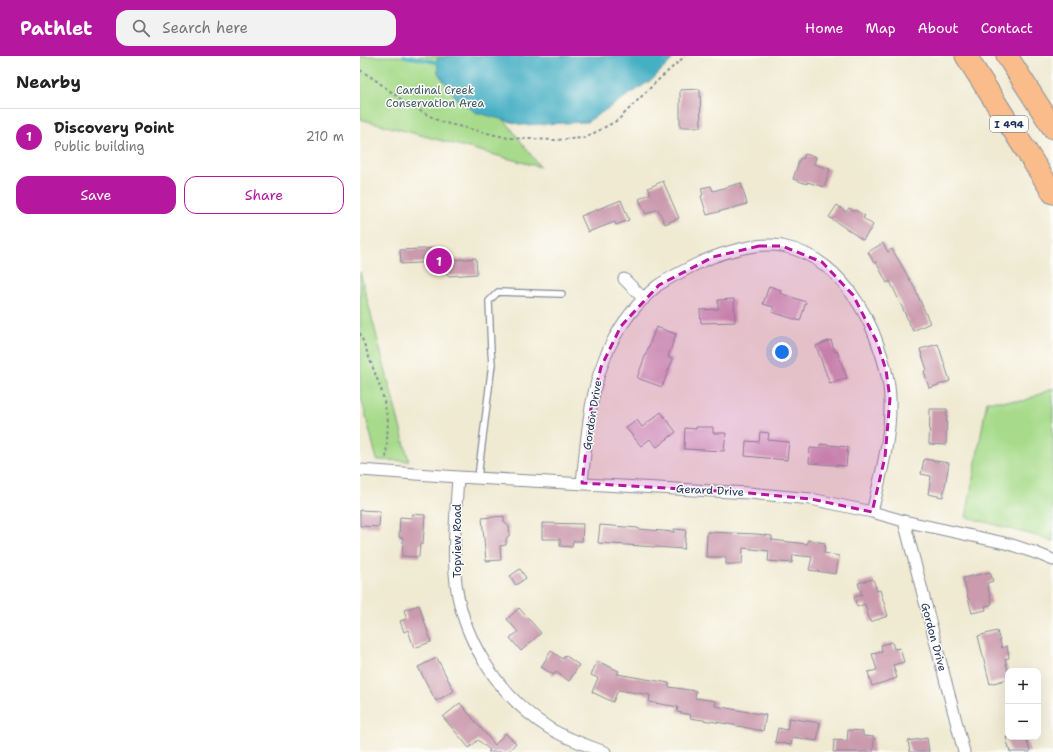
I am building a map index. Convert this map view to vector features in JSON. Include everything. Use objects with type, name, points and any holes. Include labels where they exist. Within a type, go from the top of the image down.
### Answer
[{"type":"highway","name":"I 494","points":[[966,56],[1053,193]]},
{"type":"highway","name":"I 494","points":[[1007,56],[1053,128]]},
{"type":"street","name":"Gordon Drive","points":[[582,483],[595,387],[601,367],[621,326],[644,299],[659,285],[685,270],[713,257],[738,250],[759,246],[782,246],[802,252],[822,262],[839,277],[853,295],[865,315],[877,342],[886,370],[890,399],[889,428],[885,457],[872,512]]},
{"type":"street","points":[[624,279],[644,299]]},
{"type":"street","name":"Gerard Drive","points":[[360,470],[458,477],[755,493],[811,499],[1009,544],[1036,552],[1053,560]]},
{"type":"street","name":"Topview Road","points":[[458,477],[455,574],[460,605],[470,634],[484,662],[503,687],[524,709],[549,728],[576,742],[605,752]]},
{"type":"street","name":"Gordon Drive","points":[[904,521],[964,752]]},
{"type":"lane","points":[[478,477],[492,364],[489,301],[498,292],[562,294]]},
{"type":"path","points":[[360,70],[406,103],[442,122],[508,138],[554,140],[585,138],[618,120],[685,56]]},
{"type":"path","points":[[360,333],[382,392],[388,421],[386,472]]},
{"type":"highlighted area","points":[[759,246],[782,246],[822,262],[853,295],[877,342],[886,370],[890,399],[885,457],[872,512],[811,499],[749,493],[582,483],[591,408],[601,367],[621,326],[659,285],[713,257]]},
{"type":"green space","name":"Cardinal Creek Conservation Area","points":[[360,56],[457,56],[540,167],[360,119]]},
{"type":"green space","points":[[360,272],[409,461],[377,460],[360,393]]},
{"type":"green space","points":[[1053,388],[1053,542],[1040,537],[966,517],[987,401],[1024,401]]},
{"type":"water","points":[[447,56],[676,56],[653,79],[587,122],[522,125],[475,112],[457,99],[438,73],[437,58],[444,58]]},
{"type":"building","points":[[700,89],[701,127],[680,127],[680,90]]},
{"type":"building","points":[[805,154],[816,157],[814,164],[830,169],[824,187],[807,182],[807,184],[793,179],[800,158],[803,159]]},
{"type":"building","points":[[663,181],[679,218],[665,224],[658,209],[646,214],[639,199],[651,193],[648,188]]},
{"type":"building","points":[[741,183],[747,204],[707,215],[701,196],[703,195],[701,188],[711,186],[713,191]]},
{"type":"building","points":[[621,200],[629,220],[616,225],[615,222],[588,232],[581,216]]},
{"type":"building","points":[[837,205],[846,212],[849,208],[854,211],[855,210],[865,216],[863,218],[873,225],[863,240],[829,217]]},
{"type":"building","points":[[883,243],[888,252],[892,249],[914,287],[930,323],[913,331],[890,281],[887,283],[876,262],[874,263],[868,252]]},
{"type":"building","points":[[443,248],[455,260],[476,258],[477,274],[449,276],[435,262],[401,264],[400,250]]},
{"type":"building","points":[[769,286],[781,290],[780,293],[806,302],[800,321],[772,312],[774,307],[763,304]]},
{"type":"building","points":[[734,299],[735,322],[701,323],[700,310],[718,309],[718,300]]},
{"type":"building","points":[[656,327],[676,334],[668,357],[673,359],[662,387],[637,378]]},
{"type":"building","points":[[831,340],[835,352],[837,351],[847,378],[830,384],[816,346]]},
{"type":"building","points":[[938,344],[950,381],[929,388],[924,371],[927,370],[920,349]]},
{"type":"building","points":[[930,409],[947,409],[946,445],[929,444]]},
{"type":"building","points":[[661,412],[676,432],[657,447],[650,439],[641,446],[626,428],[637,420],[642,427]]},
{"type":"building","points":[[696,427],[713,427],[713,433],[726,433],[724,451],[684,449],[685,428],[696,429]]},
{"type":"building","points":[[760,432],[769,433],[768,440],[789,442],[787,460],[745,456],[746,441],[759,442]]},
{"type":"building","points":[[820,444],[848,447],[846,466],[809,463],[810,448],[820,449]]},
{"type":"building","points":[[924,459],[949,463],[943,497],[928,494],[931,476],[921,474]]},
{"type":"building","points":[[360,510],[380,511],[379,527],[360,526]]},
{"type":"building","points":[[412,514],[425,515],[423,544],[420,544],[419,557],[402,556],[403,538],[399,537],[400,517],[412,518]]},
{"type":"building","points":[[504,516],[504,522],[509,527],[510,534],[506,539],[506,545],[500,546],[501,560],[486,561],[482,518]]},
{"type":"building","points":[[542,523],[583,524],[582,541],[573,541],[572,547],[560,546],[560,539],[542,539]]},
{"type":"building","points":[[600,525],[674,532],[674,529],[686,530],[684,549],[598,543]]},
{"type":"building","points":[[707,532],[757,534],[772,536],[772,540],[807,544],[808,540],[825,543],[824,553],[839,556],[836,574],[809,570],[812,557],[793,555],[792,563],[768,561],[769,551],[743,548],[742,564],[726,564],[726,557],[706,557]]},
{"type":"building","points":[[520,569],[526,578],[516,585],[510,576]]},
{"type":"building","points":[[990,572],[993,581],[987,583],[992,604],[985,606],[986,610],[972,613],[963,578]]},
{"type":"building","points":[[873,579],[877,591],[880,590],[888,616],[870,622],[865,604],[857,607],[854,597],[862,595],[858,583]]},
{"type":"building","points":[[419,605],[431,642],[414,648],[408,630],[404,632],[400,621],[407,619],[404,610]]},
{"type":"building","points":[[519,608],[541,633],[521,651],[510,638],[518,632],[507,619]]},
{"type":"building","points":[[997,631],[1002,648],[1007,646],[1009,658],[1005,659],[1007,668],[1005,668],[1005,680],[990,684],[978,636]]},
{"type":"building","points":[[892,642],[894,649],[900,648],[904,662],[893,665],[897,678],[872,686],[868,672],[877,670],[872,654],[882,652],[881,645]]},
{"type":"building","points":[[551,651],[563,659],[565,655],[579,665],[569,681],[556,672],[554,675],[541,667]]},
{"type":"building","points":[[437,658],[454,691],[436,701],[418,667]]},
{"type":"building","points":[[597,661],[619,671],[617,674],[669,683],[669,687],[696,691],[695,698],[716,701],[715,706],[766,715],[763,731],[690,718],[691,715],[677,712],[678,707],[649,702],[650,695],[618,690],[613,702],[592,692],[598,678],[591,675]]},
{"type":"building","points":[[460,703],[495,745],[505,733],[516,743],[508,752],[488,752],[490,750],[478,740],[469,748],[443,717]]},
{"type":"building","points":[[789,718],[820,723],[817,741],[792,737],[791,745],[775,742],[778,728],[787,730]]},
{"type":"building","points":[[848,730],[863,731],[863,736],[874,737],[873,752],[833,752],[834,740],[847,741]]},
{"type":"building","points":[[927,738],[929,752],[910,752],[908,741]]},
{"type":"building","points":[[1007,740],[1027,740],[1030,752],[1010,752]]},
{"type":"waterway","points":[[404,56],[440,63]]},
{"type":"place","name":"Discovery Point","points":[[439,261]]}]
